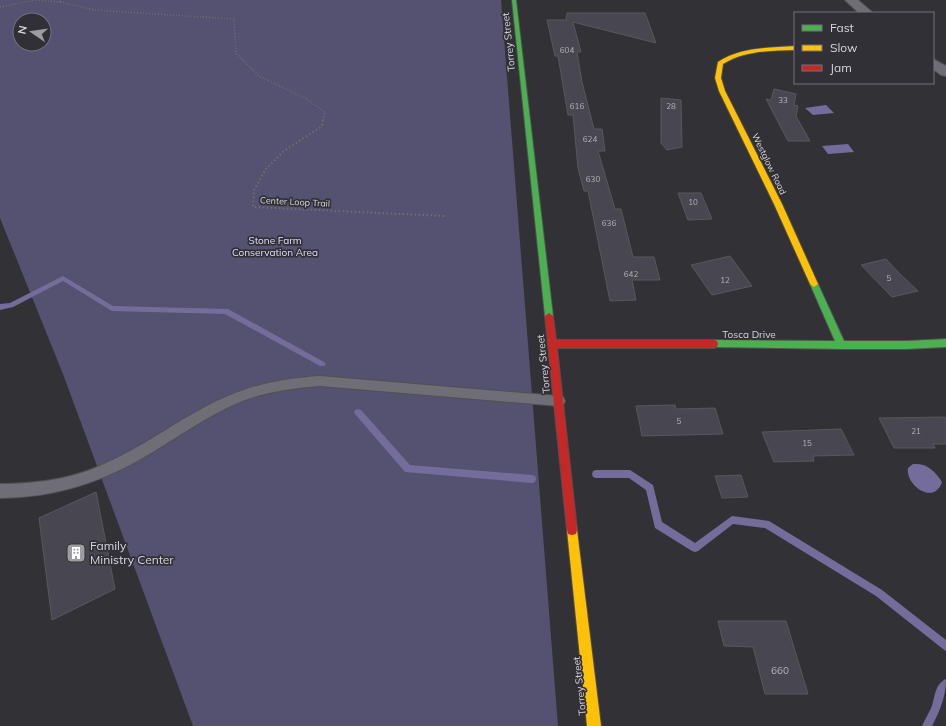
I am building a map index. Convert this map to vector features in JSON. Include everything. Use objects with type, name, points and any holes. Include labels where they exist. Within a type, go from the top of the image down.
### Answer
[{"type":"street","name":"Torrey Street","points":[[514,0],[594,726]]},
{"type":"street","points":[[851,0],[866,12]]},
{"type":"street","name":"Westglow Road","points":[[794,48],[743,53],[728,57],[723,59],[720,63],[718,78],[722,91],[778,204],[841,345]]},
{"type":"street","points":[[934,64],[946,72]]},
{"type":"street","name":"Tosca Drive","points":[[552,344],[913,345],[946,343]]},
{"type":"lane","points":[[0,491],[50,488],[86,477],[122,463],[222,404],[249,393],[293,383],[320,381],[558,401]]},
{"type":"path","name":"Center Loop Trail","points":[[0,7],[36,0],[60,1],[95,10],[234,19],[236,53],[259,76],[305,98],[325,112],[322,126],[284,151],[266,169],[254,190],[253,207],[445,216]]},
{"type":"green space","name":"Stone Farm Conservation Area","points":[[0,0],[501,0],[558,726],[193,726],[63,374],[0,218]]},
{"type":"shaded area","points":[[826,105],[834,113],[813,115],[805,108]]},
{"type":"shaded area","points":[[848,144],[854,152],[828,154],[822,146]]},
{"type":"shaded area","points":[[913,464],[926,466],[936,474],[942,482],[938,489],[927,493],[915,486],[908,474],[908,468]]},
{"type":"building","points":[[567,13],[645,13],[656,43],[573,22],[581,52],[577,52],[582,82],[594,129],[602,129],[605,151],[598,151],[615,209],[621,209],[633,257],[654,257],[660,280],[632,280],[636,300],[610,301],[588,191],[584,191],[578,168],[573,115],[568,115],[558,56],[555,56],[547,20],[566,20]]},
{"type":"building","points":[[774,89],[796,94],[794,105],[798,106],[796,116],[810,141],[788,141],[766,99],[771,100]]},
{"type":"building","points":[[661,98],[681,100],[682,147],[667,150],[661,143]]},
{"type":"building","points":[[678,193],[701,193],[712,219],[688,220]]},
{"type":"building","points":[[730,256],[752,286],[712,295],[691,265]]},
{"type":"building","points":[[886,259],[918,291],[892,297],[861,265]]},
{"type":"building","points":[[675,405],[676,409],[715,408],[723,434],[642,436],[636,406]]},
{"type":"building","points":[[946,417],[946,444],[933,444],[935,448],[894,448],[879,418]]},
{"type":"building","points":[[841,429],[854,455],[813,456],[814,461],[774,462],[762,432]]},
{"type":"building","points":[[741,475],[748,497],[722,498],[715,476]]},
{"type":"building","name":"Family Ministry Center","points":[[96,492],[115,589],[52,620],[39,518]]},
{"type":"building","points":[[718,621],[786,621],[808,694],[765,694],[753,647],[724,646]]},
{"type":"waterway","points":[[0,307],[11,305],[63,278],[112,308],[226,311],[322,364]]},
{"type":"waterway","points":[[358,412],[408,469],[532,479]]},
{"type":"waterway","points":[[596,474],[630,474],[650,488],[658,525],[695,548],[732,520],[766,524],[879,593],[946,646]]},
{"type":"waterway","points":[[927,726],[936,708],[941,690],[946,684]]},
{"type":"traffic: fast","points":[[514,0],[549,316]]},
{"type":"traffic: fast","points":[[814,284],[841,345]]},
{"type":"traffic: fast","points":[[714,344],[907,345],[946,343]]},
{"type":"traffic: slow","points":[[794,48],[756,50],[737,54],[720,63],[718,78],[722,91],[778,204],[814,284]]},
{"type":"traffic: slow","points":[[572,530],[594,726]]},
{"type":"traffic: jam","points":[[549,316],[572,530]]},
{"type":"traffic: jam","points":[[552,344],[714,344]]},
{"type":"place","name":"Family Ministry Center","points":[[76,553]]}]
